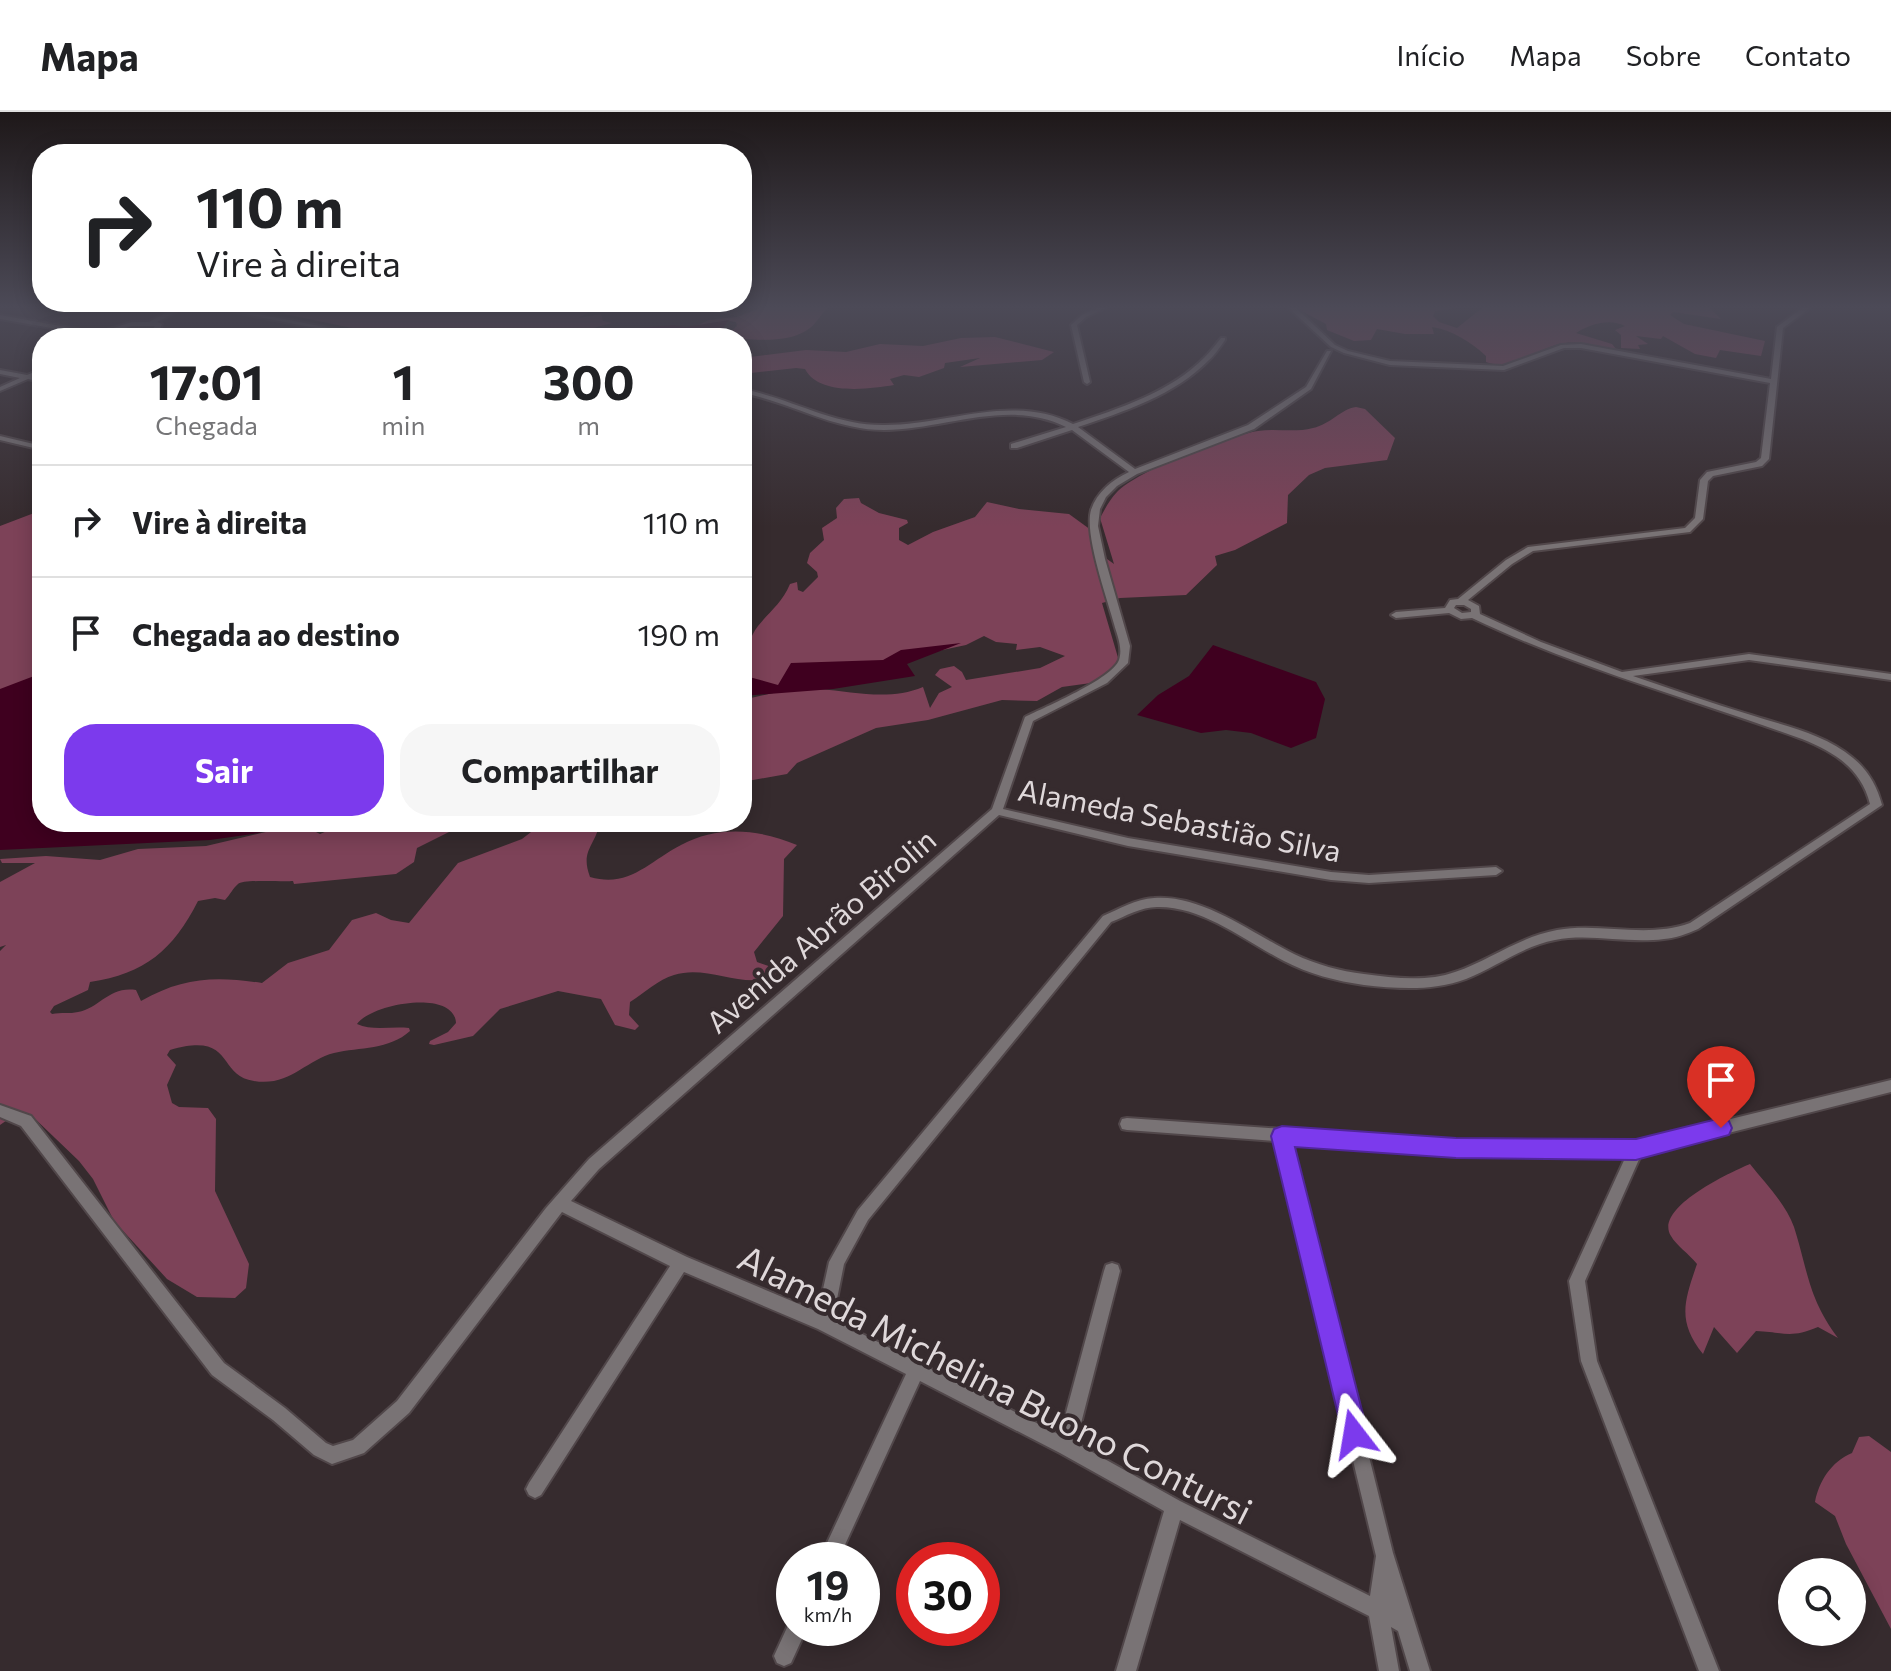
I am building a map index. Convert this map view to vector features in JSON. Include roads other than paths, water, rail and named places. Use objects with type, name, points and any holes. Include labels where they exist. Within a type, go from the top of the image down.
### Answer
[{"type":"street","points":[[0,389],[19,381]]},
{"type":"street","points":[[1014,446],[1149,396],[1179,381]]},
{"type":"street","points":[[752,393],[830,421],[867,427],[1024,414],[1048,416],[1138,470],[1251,427],[1309,388],[1313,381]]},
{"type":"street","points":[[1450,610],[1450,603],[1461,601],[1509,562],[1531,549],[1687,530],[1699,519],[1704,480],[1710,474],[1759,464],[1765,459],[1773,381]]},
{"type":"street","points":[[0,438],[32,446]]},
{"type":"street","name":"Avenida Abrão Birolin","points":[[0,1111],[26,1121],[218,1369],[320,1449],[332,1455],[358,1447],[403,1407],[560,1203],[594,1164],[997,811],[1029,719],[1104,681],[1123,663],[1125,646],[1093,521],[1108,489],[1118,479],[1138,470]]},
{"type":"street","points":[[1461,601],[1476,608],[1474,615]]},
{"type":"street","points":[[824,1323],[837,1262],[863,1215],[1107,919],[1136,906],[1156,902],[1180,903],[1208,914],[1290,960],[1334,975],[1431,982],[1459,976],[1515,947],[1544,938],[1568,933],[1641,936],[1694,926],[1876,805],[1871,784],[1863,772],[1828,747],[1621,674],[1502,629],[1474,615],[1462,616],[1450,610],[1396,615]]},
{"type":"street","points":[[1621,674],[1749,657],[1891,677]]},
{"type":"street","name":"Alameda Sebastião Silva","points":[[997,811],[1128,842],[1331,876],[1369,879],[1496,871]]},
{"type":"street","points":[[1127,1124],[1456,1148],[1636,1149],[1891,1086]]},
{"type":"street","points":[[1282,1136],[1384,1553],[1420,1671]]},
{"type":"street","points":[[1636,1149],[1577,1281],[1589,1361],[1709,1671]]},
{"type":"street","name":"Alameda Michelina Buono Contursi","points":[[560,1203],[681,1263],[824,1323],[1403,1623]]},
{"type":"street","points":[[535,1489],[681,1263]]},
{"type":"street","points":[[1066,1447],[1112,1271]]},
{"type":"street","points":[[836,1542],[916,1371]]},
{"type":"street","points":[[1126,1671],[1174,1507]]},
{"type":"street","points":[[1384,1553],[1378,1610],[1389,1671]]},
{"type":"street","points":[[784,1656],[789,1646]]}]
